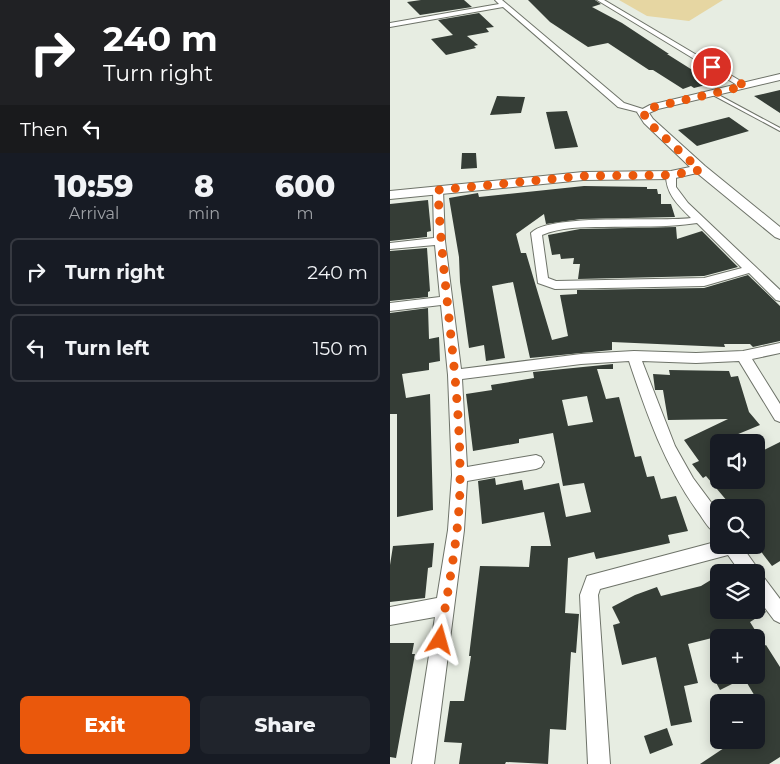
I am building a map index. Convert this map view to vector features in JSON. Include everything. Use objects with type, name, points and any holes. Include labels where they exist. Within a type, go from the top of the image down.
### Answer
[{"type":"street","points":[[600,0],[745,86]]},
{"type":"street","points":[[390,25],[501,3],[621,104],[643,112],[648,122],[700,170],[780,234]]},
{"type":"street","points":[[643,112],[654,107],[780,77]]},
{"type":"street","points":[[390,195],[583,176],[671,175],[700,170]]},
{"type":"street","points":[[671,175],[670,182],[673,190],[698,220],[780,297]]},
{"type":"street","points":[[423,764],[456,530],[460,475],[455,375],[440,241],[438,190]]},
{"type":"street","points":[[698,220],[662,224],[566,226],[540,231],[536,233],[542,280],[555,285],[674,284],[704,282],[751,269]]},
{"type":"street","points":[[390,246],[440,241]]},
{"type":"street","points":[[390,307],[447,300]]},
{"type":"street","points":[[455,375],[581,359],[634,356],[696,358],[743,356],[780,348]]},
{"type":"street","points":[[634,356],[657,423],[668,448],[684,477],[710,514]]},
{"type":"street","points":[[743,356],[780,416]]},
{"type":"street","points":[[460,475],[536,462]]},
{"type":"street","points":[[599,764],[589,595],[593,582],[710,551]]},
{"type":"street","points":[[765,593],[780,614]]},
{"type":"street","points":[[390,616],[446,606]]},
{"type":"lane","points":[[712,93],[780,130]]},
{"type":"shaded area","points":[[619,0],[723,0],[689,21],[647,16]]},
{"type":"building","points":[[421,0],[464,0],[472,7],[420,15],[407,2]]},
{"type":"building","points":[[528,0],[595,0],[601,4],[592,7],[622,23],[713,83],[683,89],[653,70],[649,70],[608,43],[588,47],[550,22]]},
{"type":"building","points":[[479,13],[494,27],[486,28],[489,32],[467,36],[478,45],[474,46],[476,48],[446,55],[431,39],[453,35],[438,20]]},
{"type":"building","points":[[780,90],[780,113],[754,96]]},
{"type":"building","points":[[497,96],[525,97],[521,113],[490,115]]},
{"type":"building","points":[[567,111],[578,147],[555,149],[546,112]]},
{"type":"building","points":[[729,117],[749,131],[697,146],[678,130]]},
{"type":"building","points":[[462,153],[476,153],[477,168],[461,169]]},
{"type":"building","points":[[584,186],[647,187],[647,189],[657,189],[658,194],[661,194],[661,204],[671,204],[675,217],[581,219],[546,224],[544,214],[516,234],[521,253],[526,253],[552,340],[568,336],[560,295],[577,294],[577,290],[704,288],[748,275],[780,306],[780,341],[753,347],[750,344],[724,344],[725,347],[612,342],[612,350],[530,358],[513,282],[492,286],[505,358],[486,361],[484,345],[469,348],[460,282],[459,257],[449,198],[478,193],[479,197]]},
{"type":"building","points":[[428,200],[431,231],[427,232],[427,237],[390,241],[390,204]]},
{"type":"building","points":[[676,227],[677,239],[702,231],[738,267],[704,276],[578,279],[580,264],[573,264],[574,258],[561,259],[560,254],[552,255],[548,235],[580,229]]},
{"type":"building","points":[[427,248],[430,291],[428,292],[428,297],[390,301],[390,251]]},
{"type":"building","points":[[428,308],[429,339],[439,337],[440,361],[429,363],[429,370],[402,374],[406,398],[430,394],[433,510],[397,517],[397,414],[390,414],[390,313]]},
{"type":"building","points":[[613,364],[613,369],[597,369],[606,399],[619,397],[635,457],[641,456],[647,477],[654,476],[661,499],[676,496],[688,531],[668,535],[670,543],[596,559],[594,552],[568,558],[565,613],[579,614],[576,653],[571,652],[566,730],[550,729],[548,764],[506,762],[505,764],[459,764],[462,743],[444,742],[450,701],[464,701],[471,656],[469,656],[480,566],[529,567],[531,546],[551,546],[544,512],[482,524],[478,481],[495,478],[496,485],[522,480],[524,490],[559,483],[566,517],[591,512],[584,483],[563,486],[553,433],[519,439],[519,443],[473,451],[466,394],[492,390],[491,385],[534,378],[533,372]],"holes":[[[587,396],[593,422],[568,426],[562,400]]]},
{"type":"building","points":[[669,370],[729,371],[731,377],[738,376],[749,412],[760,425],[738,434],[710,434],[710,481],[706,476],[703,478],[692,464],[699,461],[684,440],[728,419],[668,420],[663,390],[655,390],[653,374],[670,375]]},
{"type":"building","points":[[780,442],[780,561],[772,566],[763,554],[765,554],[765,499],[725,499],[717,489],[765,489],[765,450]]},
{"type":"building","points":[[434,543],[432,567],[428,568],[425,598],[390,602],[390,565],[393,546]]},
{"type":"building","points":[[710,580],[710,619],[755,619],[750,622],[754,629],[710,629],[710,638],[688,644],[698,683],[684,686],[692,722],[671,726],[656,657],[622,665],[613,625],[620,623],[612,607],[635,595],[657,587],[661,596],[701,586]]},
{"type":"building","points":[[390,643],[414,643],[412,654],[415,654],[396,758],[390,757]]},
{"type":"building","points":[[765,646],[780,667],[780,757],[769,764],[700,764],[722,749],[765,749],[765,694],[754,694],[748,684],[765,684]]},
{"type":"building","points":[[717,684],[732,684],[720,690]]},
{"type":"building","points":[[667,728],[673,745],[650,754],[644,736]]},
{"type":"route","points":[[440,640],[456,530],[460,475],[455,375],[440,241],[438,190],[583,176],[671,175],[700,170],[648,122],[643,112],[654,107],[745,86],[712,67]]}]
